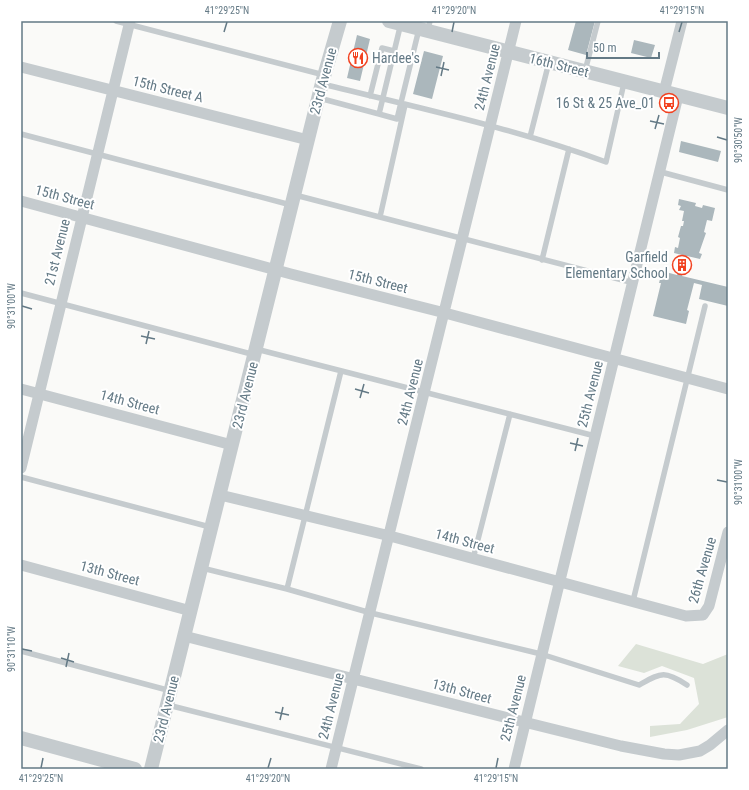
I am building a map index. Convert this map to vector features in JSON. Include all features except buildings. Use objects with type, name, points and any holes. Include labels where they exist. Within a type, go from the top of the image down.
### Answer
[{"type":"street","name":"23rd Avenue","points":[[151,769],[318,98],[340,21]]},
{"type":"street","name":"24th Avenue","points":[[331,769],[390,536],[516,21]]},
{"type":"street","points":[[664,92],[682,21]]},
{"type":"street","name":"21st Avenue","points":[[21,468],[81,217],[130,23]]},
{"type":"street","name":"16th Street","points":[[412,24],[508,52],[728,108]]},
{"type":"street","name":"15th Street A","points":[[21,67],[308,140]]},
{"type":"street","name":"25th Avenue","points":[[514,769],[524,722],[634,283],[678,96]]},
{"type":"street","name":"15th Street","points":[[21,201],[276,270],[445,312],[728,389]]},
{"type":"street","name":"14th Street","points":[[21,389],[232,445]]},
{"type":"street","name":"14th Street","points":[[220,495],[306,517],[390,536],[686,616],[703,615]]},
{"type":"street","name":"26th Avenue","points":[[703,615],[709,606],[728,532]]},
{"type":"street","name":"13th Street","points":[[21,565],[191,610]]},
{"type":"street","name":"13th Street","points":[[184,636],[621,746],[679,755],[700,751],[728,730]]},
{"type":"street","points":[[21,738],[135,769]]},
{"type":"lane","points":[[116,21],[130,23],[323,79],[370,96],[490,126],[569,149],[606,162],[624,82]]},
{"type":"lane","points":[[585,72],[598,21]]},
{"type":"lane","points":[[379,114],[394,51],[412,24]]},
{"type":"lane","points":[[380,217],[403,104],[412,24]]},
{"type":"lane","points":[[370,96],[382,48],[394,51]]},
{"type":"lane","points":[[530,138],[549,62]]},
{"type":"lane","points":[[318,98],[397,119],[403,104]]},
{"type":"lane","points":[[21,134],[97,154],[293,200],[380,217],[634,283]]},
{"type":"lane","points":[[542,260],[569,149]]},
{"type":"lane","points":[[661,172],[728,190]]},
{"type":"lane","points":[[21,293],[255,352],[341,371],[595,436]]},
{"type":"lane","points":[[633,602],[705,306]]},
{"type":"lane","points":[[287,589],[341,371]]},
{"type":"lane","points":[[473,559],[510,414]]},
{"type":"lane","points":[[21,477],[211,528]]},
{"type":"lane","points":[[202,568],[287,589],[370,613],[541,654],[639,685],[659,674],[673,676],[686,684]]},
{"type":"lane","points":[[21,651],[169,698],[336,748],[422,769]]},
{"type":"shaded area","points":[[636,644],[703,664],[728,654],[728,717],[687,730],[650,737],[650,726],[680,724],[699,704],[694,678],[662,666],[644,673],[618,666]]},
{"type":"place","name":"Hardee's","points":[[358,58]]},
{"type":"place","name":"16 St & 25 Ave_01","points":[[669,103]]},
{"type":"place","name":"Garfield Elementary School","points":[[682,265]]}]
